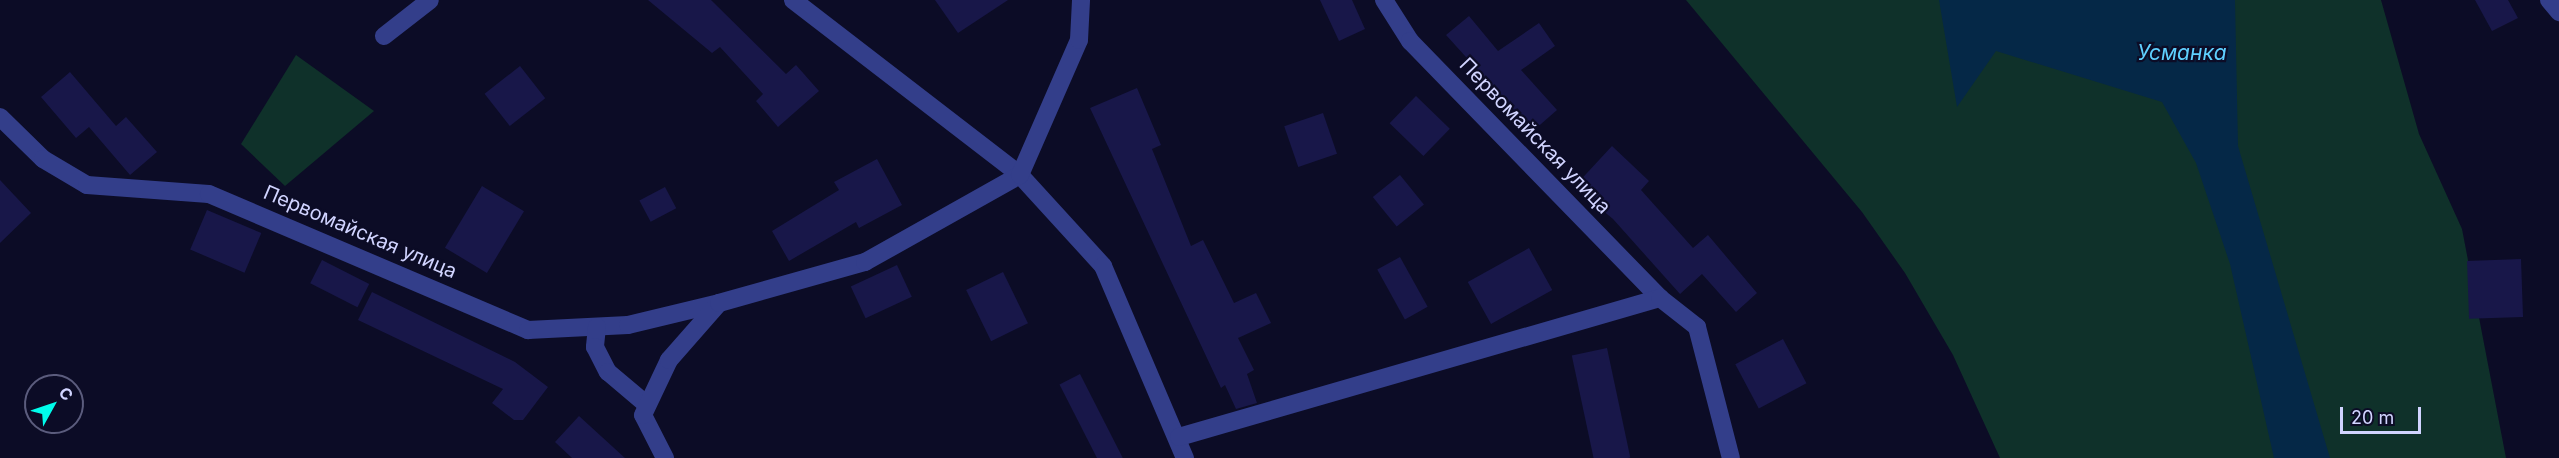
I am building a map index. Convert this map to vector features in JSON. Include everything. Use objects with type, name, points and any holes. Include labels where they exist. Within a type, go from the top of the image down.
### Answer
[{"type":"street","points":[[384,36],[430,0]]},
{"type":"street","points":[[793,0],[1020,175],[1103,266],[1179,437],[1185,458]]},
{"type":"street","points":[[1020,175],[1079,40],[1081,0]]},
{"type":"street","name":"Первомайская улица","points":[[1384,0],[1410,41],[1660,298],[1697,327],[1731,458]]},
{"type":"street","points":[[2549,0],[2559,12]]},
{"type":"street","name":"Первомайская улица","points":[[0,117],[43,159],[87,185],[209,194],[528,330],[628,326],[865,262],[1020,175]]},
{"type":"street","points":[[1179,437],[1660,298]]},
{"type":"street","points":[[665,458],[643,415],[669,360],[719,303]]},
{"type":"street","points":[[597,327],[595,346],[608,372],[647,405]]},
{"type":"green space","points":[[1686,0],[2381,0],[2419,134],[2462,229],[2506,458],[2000,458],[1953,355],[1905,273],[1862,212]]},
{"type":"green space","points":[[296,55],[374,111],[285,186],[241,144]]},
{"type":"water","name":"Усманка","points":[[1939,0],[2235,0],[2238,146],[2330,458],[2274,458],[2230,264],[2196,163],[2162,102],[1996,51],[1957,107]]},
{"type":"building","points":[[648,0],[711,0],[786,74],[796,65],[819,91],[778,127],[756,101],[763,94],[720,47],[712,53]]},
{"type":"building","points":[[935,0],[1008,0],[958,33]]},
{"type":"building","points":[[1320,0],[1352,0],[1365,29],[1339,41]]},
{"type":"building","points":[[2475,0],[2508,0],[2518,18],[2492,31]]},
{"type":"building","points":[[1469,16],[1498,51],[1539,23],[1555,46],[1521,70],[1557,110],[1533,131],[1446,35]]},
{"type":"building","points":[[520,66],[545,98],[510,126],[485,94]]},
{"type":"building","points":[[70,72],[116,126],[126,117],[157,152],[130,175],[89,127],[76,138],[41,97]]},
{"type":"building","points":[[1137,88],[1161,145],[1152,149],[1191,246],[1203,240],[1234,303],[1256,293],[1271,323],[1238,338],[1254,370],[1247,374],[1257,403],[1236,409],[1225,385],[1221,388],[1090,108]]},
{"type":"building","points":[[1416,96],[1450,129],[1423,156],[1390,123]]},
{"type":"building","points":[[1323,113],[1337,154],[1298,167],[1284,126]]},
{"type":"building","points":[[1612,146],[1649,181],[1641,190],[1693,248],[1708,235],[1757,293],[1736,312],[1702,274],[1680,294],[1613,219],[1574,187]]},
{"type":"building","points":[[877,159],[902,205],[859,228],[856,222],[789,261],[772,231],[839,190],[834,182]]},
{"type":"building","points":[[1400,175],[1424,205],[1397,227],[1373,197]]},
{"type":"building","points":[[0,180],[31,213],[0,243]]},
{"type":"building","points":[[482,186],[524,211],[487,273],[445,248]]},
{"type":"building","points":[[665,187],[676,208],[651,222],[639,201]]},
{"type":"building","points":[[207,210],[261,233],[245,273],[190,250]]},
{"type":"building","points":[[1529,248],[1552,290],[1491,324],[1468,282]]},
{"type":"building","points":[[1400,257],[1428,307],[1405,319],[1377,270]]},
{"type":"building","points":[[2521,259],[2523,317],[2469,319],[2467,261]]},
{"type":"building","points":[[322,260],[369,284],[357,307],[310,283]]},
{"type":"building","points":[[897,265],[912,297],[866,318],[851,287]]},
{"type":"building","points":[[1003,272],[1028,323],[991,341],[966,290]]},
{"type":"building","points":[[372,292],[515,362],[548,387],[523,420],[514,420],[492,403],[503,389],[358,320]]},
{"type":"building","points":[[1783,339],[1806,383],[1759,408],[1735,364]]},
{"type":"building","points":[[1607,348],[1630,458],[1594,458],[1572,355]]},
{"type":"building","points":[[1080,374],[1123,458],[1097,458],[1060,384]]},
{"type":"building","points":[[579,416],[625,458],[572,458],[555,442]]}]
